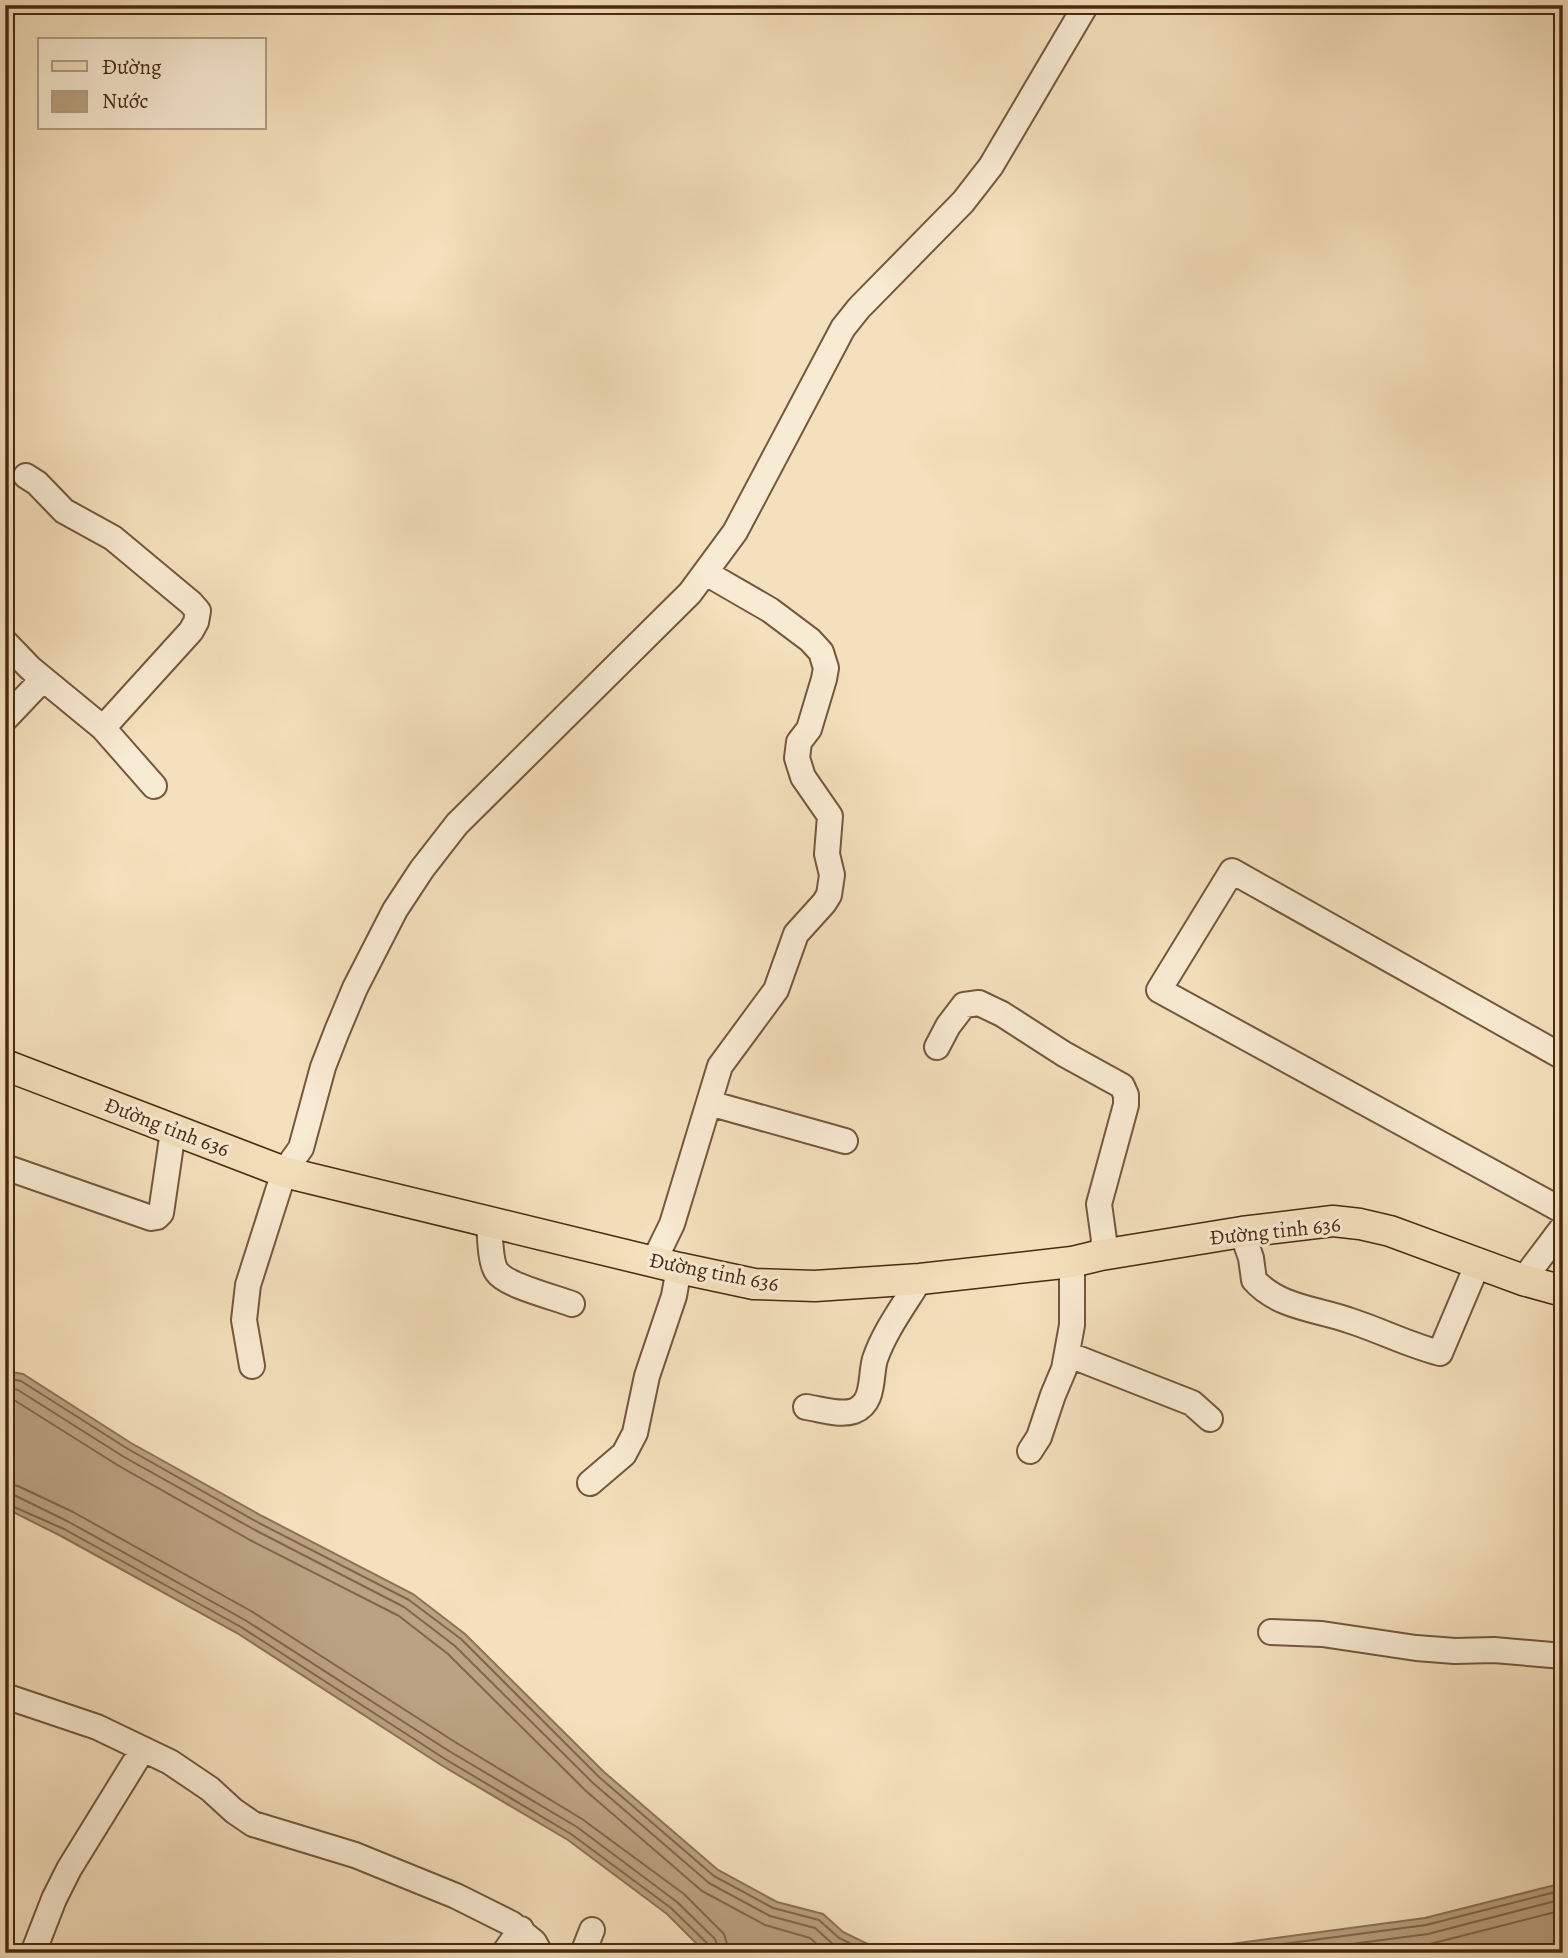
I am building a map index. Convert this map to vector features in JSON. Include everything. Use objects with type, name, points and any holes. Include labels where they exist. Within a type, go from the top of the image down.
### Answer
[{"type":"main road","name":"Đường tỉnh 636","points":[[5,1065],[284,1172],[489,1223],[754,1283],[787,1286],[920,1279],[1072,1262],[1242,1232],[1333,1221],[1390,1231],[1563,1292]]},
{"type":"street","points":[[252,1366],[244,1320],[248,1285],[284,1172],[301,1148],[323,1067],[355,988],[396,910],[422,869],[457,824],[667,617],[706,573],[735,532],[843,328],[963,202],[991,166],[1086,5]]},
{"type":"street","points":[[26,476],[37,483],[64,512],[113,538],[198,611],[191,631],[103,728]]},
{"type":"street","points":[[590,1483],[624,1454],[635,1433],[647,1376],[674,1296],[666,1264],[672,1224],[720,1066],[776,990],[796,934],[824,904],[829,895],[832,875],[827,854],[830,816],[803,777],[797,758],[799,742],[809,729],[824,679],[826,668],[821,652],[810,640],[770,610],[706,573]]},
{"type":"street","points":[[5,642],[43,680],[103,728],[154,786]]},
{"type":"street","points":[[5,719],[43,680]]},
{"type":"street","points":[[1563,1057],[1232,871],[1159,990],[1563,1211]]},
{"type":"street","points":[[937,1046],[964,1005],[978,1003],[1002,1014],[1091,1071],[1122,1086],[1126,1094],[1126,1105],[1099,1204],[1104,1240],[1101,1255]]},
{"type":"street","points":[[709,1103],[845,1142]]},
{"type":"street","points":[[5,1167],[151,1218],[157,1217],[161,1213],[173,1131]]},
{"type":"street","points":[[489,1223],[493,1262],[499,1274],[572,1304]]},
{"type":"street","points":[[1523,1280],[1563,1227]]},
{"type":"street","points":[[1242,1232],[1251,1258],[1254,1280],[1269,1294],[1303,1308],[1348,1320],[1414,1347],[1440,1353],[1478,1263]]},
{"type":"street","points":[[1030,1451],[1039,1437],[1068,1354],[1072,1325],[1072,1262]]},
{"type":"street","points":[[806,1407],[841,1413],[854,1411],[865,1404],[870,1394],[874,1362],[880,1346],[920,1279]]},
{"type":"street","points":[[1068,1354],[1192,1403],[1210,1419]]},
{"type":"street","points":[[1271,1632],[1322,1634],[1416,1648],[1494,1650],[1563,1656]]},
{"type":"street","points":[[5,1696],[97,1727],[143,1749],[192,1775],[253,1824],[355,1855],[456,1896],[521,1929],[534,1942],[540,1953]]},
{"type":"street","points":[[33,1953],[69,1870],[143,1749]]},
{"type":"street","points":[[505,1953],[521,1929]]},
{"type":"water","points":[[5,1371],[23,1374],[131,1443],[262,1516],[413,1594],[465,1634],[604,1772],[718,1870],[777,1902],[823,1914],[843,1932],[886,1953],[706,1953],[667,1914],[568,1840],[441,1765],[237,1633],[5,1508]]},
{"type":"water","points":[[1563,1883],[1563,1953],[1163,1953],[1425,1918]]}]
